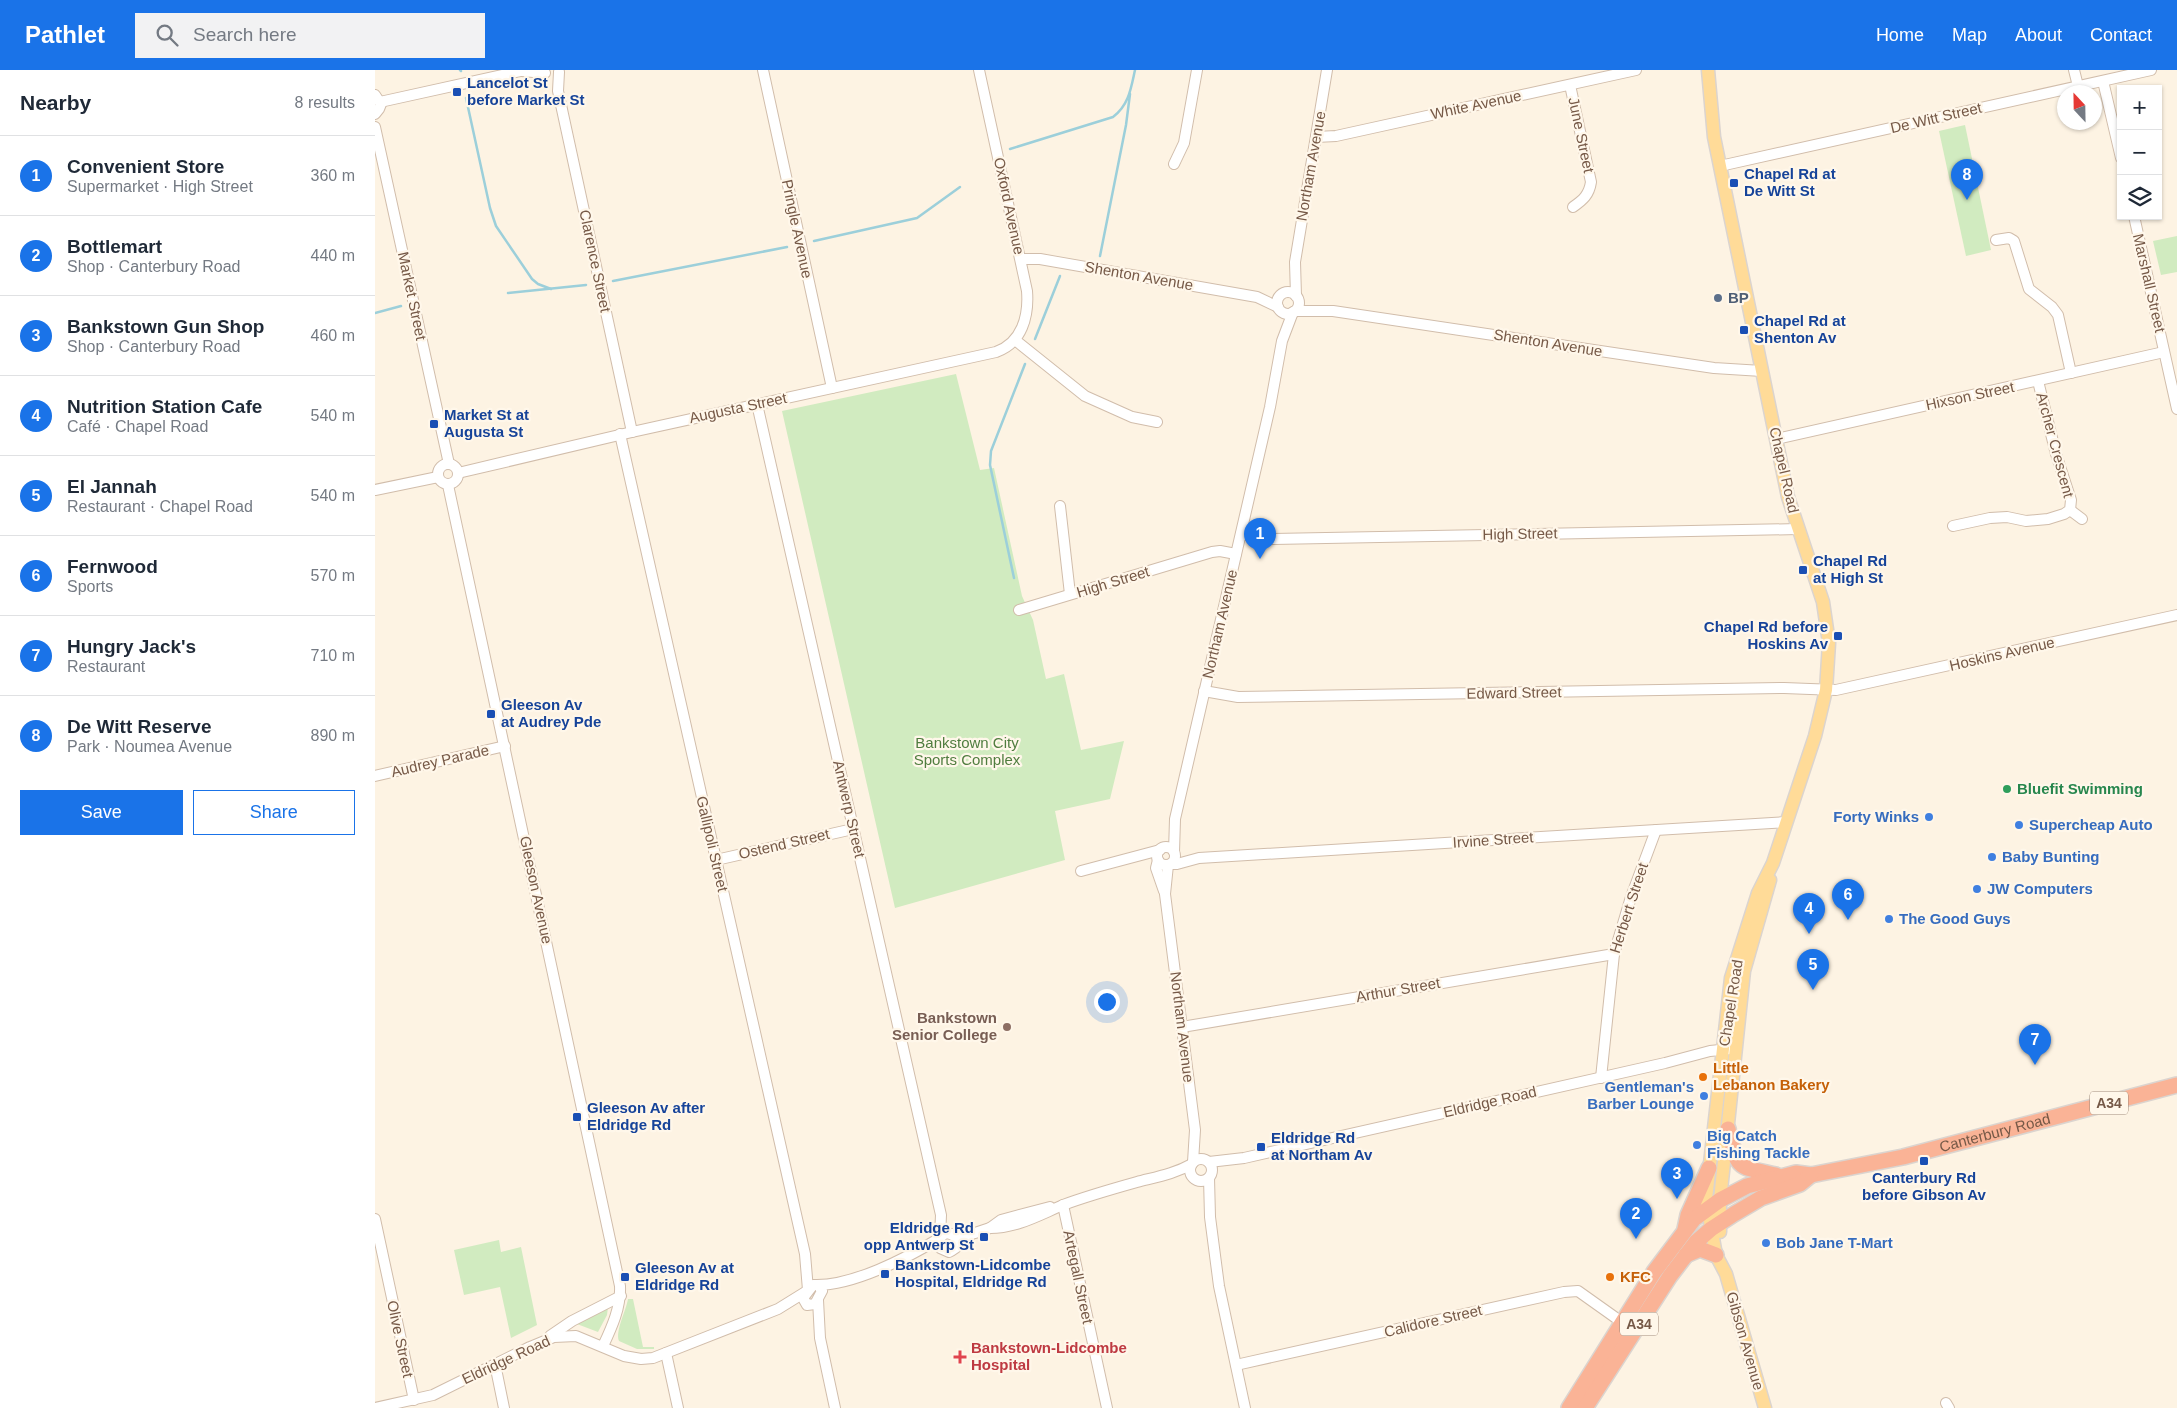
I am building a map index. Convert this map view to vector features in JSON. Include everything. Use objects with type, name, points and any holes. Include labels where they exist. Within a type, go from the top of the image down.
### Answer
[{"type":"highway","name":"Canterbury Road","points":[[1569,1408],[1655,1272],[1684,1232],[1694,1219],[1720,1200],[1747,1186],[1782,1176],[1796,1173],[1811,1175],[1903,1157],[2177,1085]]},
{"type":"highway","points":[[1728,1129],[1734,1154],[1740,1163],[1751,1170],[1782,1176]]},
{"type":"highway","points":[[1684,1232],[1688,1216],[1709,1168]]},
{"type":"highway","name":"Canterbury Road","points":[[1585,1408],[1601,1380],[1686,1255],[1715,1226],[1761,1198],[1800,1184],[1811,1175]]},
{"type":"highway","points":[[1686,1255],[1700,1249],[1716,1255]]},
{"type":"main road","name":"Chapel Road","points":[[1708,70],[1712,122],[1720,166],[1788,497],[1816,578],[1826,618],[1829,643],[1826,690],[1815,736],[1773,863],[1767,895],[1747,954],[1709,1168],[1706,1199],[1708,1210]]},
{"type":"main road","name":"Chapel Road","points":[[1720,1200],[1728,1129],[1730,1049]]},
{"type":"main road","name":"Gibson Avenue","points":[[1720,1200],[1715,1226],[1716,1255],[1726,1274]]},
{"type":"main road","name":"Gibson Avenue","points":[[1708,1210],[1715,1226],[1726,1274],[1765,1408]]},
{"type":"street","points":[[375,114],[379,109],[378,98],[523,71],[545,72],[553,75],[560,70]]},
{"type":"street","name":"Clarence Street","points":[[560,70],[558,91],[632,432]]},
{"type":"street","name":"Pringle Avenue","points":[[763,70],[832,388]]},
{"type":"street","name":"Oxford Avenue","points":[[979,70],[1027,290],[1028,304],[1023,326],[1015,340]]},
{"type":"street","points":[[1174,164],[1183,143],[1197,70]]},
{"type":"street","name":"Northam Avenue","points":[[1283,294],[1295,262],[1327,70]]},
{"type":"street","name":"White Avenue","points":[[1316,137],[1336,136],[1636,70]]},
{"type":"street","points":[[2074,70],[2078,85]]},
{"type":"street","name":"De Witt Street","points":[[2083,85],[2151,70]]},
{"type":"street","name":"Clarence Street","points":[[545,72],[558,91]]},
{"type":"street","points":[[2103,81],[2117,141]]},
{"type":"street","name":"June Street","points":[[1570,85],[1591,182],[1590,191],[1584,199],[1573,207]]},
{"type":"street","name":"De Witt Street","points":[[1720,166],[2057,91]]},
{"type":"street","name":"Market Street","points":[[375,127],[449,464]]},
{"type":"street","name":"Marshall Street","points":[[2135,220],[2177,409]]},
{"type":"street","points":[[1996,240],[2009,238],[2015,241],[2029,288],[2055,311],[2071,373]]},
{"type":"street","name":"Shenton Avenue","points":[[1021,259],[1041,259],[1257,297],[1283,294]]},
{"type":"street","name":"Northam Avenue","points":[[1295,262],[1297,297]]},
{"type":"street","points":[[1289,292],[1297,297],[1299,304],[1294,312],[1284,313],[1278,308],[1279,298],[1283,294],[1289,292]]},
{"type":"street","name":"Shenton Avenue","points":[[1257,297],[1278,308]]},
{"type":"street","name":"Shenton Avenue","points":[[1297,297],[1333,310],[1713,368],[1762,372]]},
{"type":"street","name":"Northam Avenue","points":[[1278,308],[1282,341]]},
{"type":"street","name":"Shenton Avenue","points":[[1294,312],[1333,310]]},
{"type":"street","name":"Northam Avenue","points":[[1192,1163],[1195,1130],[1165,894],[1157,868],[1159,854],[1175,818],[1271,407],[1282,341],[1294,312]]},
{"type":"street","name":"Augusta Street","points":[[458,473],[620,434],[996,352],[1015,340]]},
{"type":"street","points":[[1015,340],[1085,396],[1132,417],[1157,422]]},
{"type":"street","name":"Hixson Street","points":[[1776,438],[2164,352]]},
{"type":"street","name":"Archer Crescent","points":[[2038,381],[2055,454],[2071,500],[2070,510]]},
{"type":"street","name":"Antwerp Street","points":[[757,404],[946,1236]]},
{"type":"street","name":"Gallipoli Street","points":[[620,434],[813,1288]]},
{"type":"street","points":[[449,464],[455,467],[458,473],[455,482],[448,485],[443,483],[438,477],[441,467],[449,464]]},
{"type":"street","points":[[375,490],[438,477]]},
{"type":"street","name":"Gleeson Avenue","points":[[448,485],[618,1276],[621,1296],[616,1315],[603,1346]]},
{"type":"street","points":[[1060,506],[1070,594]]},
{"type":"street","name":"Archer Crescent","points":[[2070,510],[2082,519]]},
{"type":"street","name":"Archer Crescent","points":[[1953,526],[1990,518],[2037,521],[2059,517],[2070,510]]},
{"type":"street","name":"High Street","points":[[1241,534],[1273,539],[1798,529]]},
{"type":"street","name":"High Street","points":[[1019,610],[1212,552],[1220,551],[1236,554]]},
{"type":"street","name":"Hoskins Avenue","points":[[1826,690],[1864,684],[2177,614]]},
{"type":"street","name":"Edward Street","points":[[1204,691],[1238,697],[1755,689],[1826,690]]},
{"type":"street","name":"Audrey Parade","points":[[375,776],[505,746]]},
{"type":"street","name":"Northam Avenue","points":[[1174,852],[1175,818]]},
{"type":"street","name":"Irvine Street","points":[[1169,865],[1199,858],[1787,822]]},
{"type":"street","name":"Ostend Street","points":[[716,860],[853,829]]},
{"type":"street","name":"Herbert Street","points":[[1601,1078],[1614,954],[1631,897],[1656,830]]},
{"type":"street","points":[[1081,871],[1133,858],[1159,854],[1170,848],[1174,852],[1175,860],[1169,865],[1162,865],[1159,854]]},
{"type":"street","name":"Irvine Street","points":[[1174,852],[1199,858]]},
{"type":"street","name":"Northam Avenue","points":[[1165,894],[1169,865]]},
{"type":"street","name":"Arthur Street","points":[[1182,1027],[1614,954]]},
{"type":"street","name":"Eldridge Road","points":[[1208,1162],[1244,1158],[1730,1049]]},
{"type":"street","name":"Northam Avenue","points":[[1195,1130],[1208,1162]]},
{"type":"street","name":"Eldridge Road","points":[[1210,1176],[1244,1158]]},
{"type":"street","points":[[1210,1218],[1190,1171],[1192,1163],[1200,1159],[1208,1162],[1212,1167],[1210,1176],[1210,1218],[1219,1286],[1245,1408]]},
{"type":"street","name":"Eldridge Road","points":[[777,1309],[806,1304],[813,1305],[818,1299],[850,1280],[912,1255],[946,1236],[975,1233],[990,1228],[1004,1228],[1036,1218],[1063,1205],[1129,1184],[1163,1176],[1192,1163]]},
{"type":"street","name":"Eldridge Road","points":[[1163,1176],[1195,1180]]},
{"type":"street","points":[[1195,1180],[1210,1176]]},
{"type":"street","name":"Artegall Street","points":[[1063,1205],[1107,1408]]},
{"type":"street","name":"Olive Street","points":[[375,1219],[379,1253],[414,1400]]},
{"type":"street","name":"Eldridge Road","points":[[957,1246],[975,1233]]},
{"type":"street","points":[[946,1236],[957,1239],[957,1246],[950,1252],[943,1250],[939,1245],[946,1236]]},
{"type":"street","name":"Eldridge Road","points":[[912,1255],[943,1250]]},
{"type":"street","name":"Eldridge Road","points":[[375,1408],[433,1395],[554,1337],[582,1337],[636,1358],[653,1358],[777,1309],[813,1288],[850,1280]]},
{"type":"street","points":[[820,1338],[803,1298],[813,1288],[822,1291],[818,1299],[820,1338],[835,1408]]},
{"type":"street","name":"Calidore Street","points":[[1236,1365],[1563,1292],[1578,1291],[1623,1323]]},
{"type":"street","points":[[543,1341],[572,1321],[621,1296]]},
{"type":"street","points":[[666,1353],[678,1408]]},
{"type":"street","points":[[495,1364],[504,1408]]},
{"type":"green space","points":[[1965,125],[1991,250],[1966,256],[1939,131]]},
{"type":"green space","points":[[2177,236],[2177,272],[2161,275],[2153,241]]},
{"type":"green space","name":"Bankstown City Sports Complex","points":[[956,374],[980,470],[994,468],[1022,596],[1033,620],[1046,679],[1064,674],[1081,750],[1124,741],[1110,799],[1055,811],[1065,860],[895,908],[782,411]]},
{"type":"green space","points":[[499,1240],[501,1252],[521,1247],[537,1325],[511,1338],[500,1287],[464,1295],[454,1250]]},
{"type":"green space","points":[[628,1299],[633,1299],[643,1347],[654,1347],[654,1349],[637,1349],[619,1341],[618,1332]]},
{"type":"green space","points":[[608,1307],[607,1315],[598,1332],[577,1324]]},
{"type":"waterway","points":[[1010,149],[1113,117],[1126,102],[1131,90],[1135,70]]},
{"type":"waterway","points":[[1100,256],[1126,125],[1130,94]]},
{"type":"waterway","points":[[466,98],[490,208],[496,226],[532,279],[538,284],[551,289]]},
{"type":"waterway","points":[[814,241],[917,218],[960,187]]},
{"type":"waterway","points":[[613,281],[787,247]]},
{"type":"waterway","points":[[1035,339],[1060,276]]},
{"type":"waterway","points":[[508,293],[586,285]]},
{"type":"waterway","points":[[375,313],[401,306]]},
{"type":"waterway","points":[[1014,578],[990,465],[991,451],[1025,364]]},
{"type":"place","name":"Lancelot St before Market St","points":[[457,92]]},
{"type":"place","name":"Chapel Rd at De Witt St","points":[[1734,183]]},
{"type":"place","name":"De Witt Reserve","points":[[1967,200]]},
{"type":"place","name":"BP","points":[[1718,298]]},
{"type":"place","name":"Chapel Rd at Shenton Av","points":[[1744,330]]},
{"type":"place","name":"Market St at Augusta St","points":[[434,424]]},
{"type":"place","name":"Convenient Store","points":[[1260,559]]},
{"type":"place","name":"Chapel Rd at High St","points":[[1803,570]]},
{"type":"place","name":"Chapel Rd before Hoskins Av","points":[[1838,636]]},
{"type":"place","name":"Gleeson Av at Audrey Pde","points":[[491,714]]},
{"type":"place","name":"Bluefit Swimming","points":[[2007,789]]},
{"type":"place","name":"Forty Winks","points":[[1929,817]]},
{"type":"place","name":"Supercheap Auto","points":[[2019,825]]},
{"type":"place","name":"Baby Bunting","points":[[1992,857]]},
{"type":"place","name":"JW Computers","points":[[1977,889]]},
{"type":"place","name":"The Good Guys","points":[[1889,919]]},
{"type":"place","name":"Fernwood","points":[[1848,920]]},
{"type":"place","name":"Nutrition Station Cafe","points":[[1809,934]]},
{"type":"place","name":"El Jannah","points":[[1813,990]]},
{"type":"place","name":"Bankstown Senior College","points":[[1007,1027]]},
{"type":"place","name":"Hungry Jack's","points":[[2035,1065]]},
{"type":"place","name":"Little Lebanon Bakery","points":[[1703,1077]]},
{"type":"place","name":"Gentleman's Barber Lounge","points":[[1704,1096]]},
{"type":"place","name":"Gleeson Av after Eldridge Rd","points":[[577,1117]]},
{"type":"place","name":"Big Catch Fishing Tackle","points":[[1697,1145]]},
{"type":"place","name":"Eldridge Rd at Northam Av","points":[[1261,1147]]},
{"type":"place","name":"Canterbury Rd before Gibson Av","points":[[1924,1161]]},
{"type":"place","name":"Bankstown Gun Shop","points":[[1677,1199]]},
{"type":"place","name":"Eldridge Rd opp Antwerp St","points":[[984,1237]]},
{"type":"place","name":"Bottlemart","points":[[1636,1239]]},
{"type":"place","name":"Bob Jane T-Mart","points":[[1766,1243]]},
{"type":"place","name":"Bankstown-Lidcombe Hospital, Eldridge Rd","points":[[885,1274]]},
{"type":"place","name":"Gleeson Av at Eldridge Rd","points":[[625,1277]]},
{"type":"place","name":"KFC","points":[[1610,1277]]},
{"type":"place","name":"Bankstown-Lidcombe Hospital","points":[[960,1357]]}]
